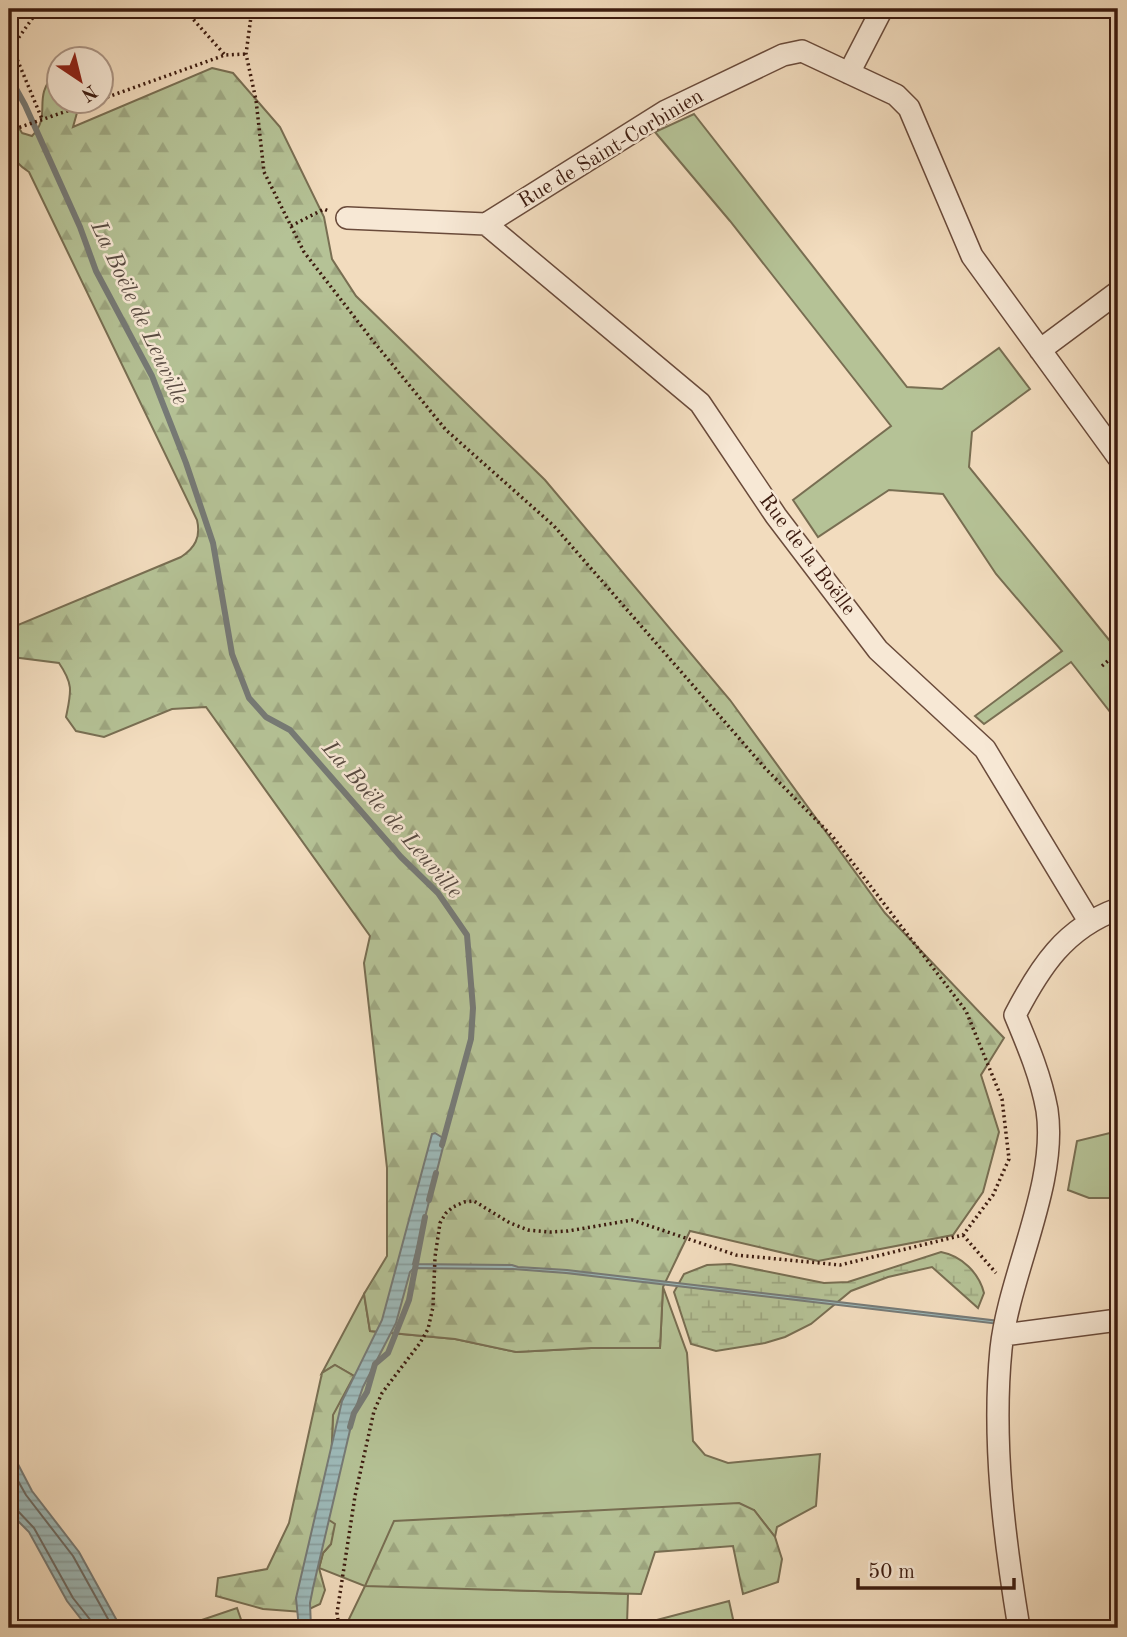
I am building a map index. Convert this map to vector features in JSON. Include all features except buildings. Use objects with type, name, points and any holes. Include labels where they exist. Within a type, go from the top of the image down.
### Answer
[{"type":"street","points":[[849,73],[882,9]]},
{"type":"street","name":"Rue de Saint-Corbinien","points":[[486,224],[666,111],[783,55],[802,51],[896,95],[909,108],[972,257],[1118,457]]},
{"type":"street","points":[[347,218],[486,224]]},
{"type":"street","name":"Rue de la Boëlle","points":[[486,224],[700,404],[776,516],[878,650],[985,749],[1088,921]]},
{"type":"street","points":[[1040,350],[1118,292]]},
{"type":"street","points":[[1019,1628],[1003,1507],[998,1389],[1003,1335],[1044,1177],[1048,1144],[1047,1112],[1036,1066],[1016,1015],[1035,976],[1058,947],[1088,921],[1118,909]]},
{"type":"street","points":[[1003,1335],[1118,1320]]},
{"type":"path","points":[[39,9],[12,47],[42,119]]},
{"type":"path","points":[[181,9],[225,55]]},
{"type":"path","points":[[252,9],[246,54],[256,100],[264,172],[304,252],[446,430],[554,526],[765,768],[833,837],[966,1011],[1002,1099],[1009,1159],[993,1195],[963,1235],[839,1265],[736,1255],[632,1220],[568,1231],[528,1230],[510,1223],[474,1201],[464,1202],[446,1213],[440,1223],[435,1257],[433,1307],[428,1329],[382,1393],[374,1411],[355,1496],[337,1613],[339,1628]]},
{"type":"path","points":[[116,94],[225,55],[246,54]]},
{"type":"path","points":[[9,131],[51,116]]},
{"type":"path","points":[[291,226],[324,209],[347,218]]},
{"type":"path","points":[[1102,666],[1118,652]]},
{"type":"path","points":[[963,1235],[997,1275],[1017,1277]]},
{"type":"green space","points":[[212,68],[233,73],[280,127],[324,217],[332,259],[356,296],[545,480],[730,700],[885,913],[1004,1038],[981,1075],[999,1132],[983,1192],[953,1235],[818,1261],[690,1231],[663,1287],[660,1348],[516,1352],[455,1339],[370,1331],[364,1294],[387,1256],[387,1168],[364,963],[370,936],[206,707],[172,709],[104,737],[76,731],[66,717],[70,689],[59,663],[12,657],[9,654],[9,631],[13,627],[181,557],[193,546],[198,532],[197,520],[29,172],[10,153],[9,111],[22,133],[32,136],[41,120],[46,87],[46,116],[76,116],[73,127],[99,116],[116,116],[116,109]]},
{"type":"green space","points":[[694,114],[907,387],[942,389],[999,348],[1030,389],[972,432],[969,467],[1114,646],[1118,643],[1118,722],[1071,662],[984,724],[975,716],[1062,651],[996,574],[943,494],[889,490],[818,537],[793,500],[891,426],[730,221],[655,132]]},
{"type":"green space","points":[[1118,1131],[1118,1211],[1112,1198],[1089,1198],[1068,1190],[1077,1141]]},
{"type":"green space","points":[[941,1252],[963,1261],[974,1272],[984,1293],[978,1308],[932,1267],[888,1277],[851,1291],[811,1324],[785,1337],[716,1351],[691,1344],[674,1292],[684,1274],[707,1265],[730,1264],[824,1283],[848,1282]]},
{"type":"green space","points":[[663,1287],[687,1353],[693,1441],[705,1455],[728,1463],[820,1454],[816,1506],[777,1527],[775,1537],[754,1510],[366,1585],[628,1594],[627,1624],[653,1621],[729,1601],[735,1628],[348,1628],[349,1619],[365,1586],[319,1568],[323,1553],[331,1544],[323,1516],[331,1465],[333,1414],[354,1376],[335,1365],[322,1373],[364,1294],[370,1331],[455,1339],[516,1352],[660,1348]]},
{"type":"green space","points":[[335,1365],[354,1376],[333,1415],[331,1465],[323,1516],[335,1524],[331,1544],[323,1553],[319,1568],[325,1590],[320,1604],[303,1612],[263,1609],[216,1596],[218,1578],[267,1569],[289,1523],[322,1373]]},
{"type":"green space","points":[[739,1503],[754,1510],[775,1537],[782,1559],[778,1582],[743,1594],[733,1546],[655,1552],[641,1594],[365,1586],[394,1521]]},
{"type":"green space","points":[[237,1608],[244,1628],[184,1628],[184,1626]]},
{"type":"water","points":[[432,1134],[443,1138],[443,1147],[413,1264],[512,1265],[567,1270],[999,1321],[999,1324],[566,1273],[513,1269],[414,1268],[410,1272],[396,1323],[363,1387],[354,1413],[310,1603],[311,1628],[299,1628],[296,1598],[342,1401],[382,1320]]},
{"type":"water","points":[[9,1447],[32,1491],[79,1552],[121,1628],[88,1628],[67,1601],[29,1532],[9,1512]]},
{"type":"waterway","name":"La Boële de Leuville","points":[[9,76],[25,105],[80,227],[96,271],[152,376],[186,463],[213,543],[232,654],[249,698],[266,717],[290,730],[401,857],[438,893],[467,935],[473,1008],[471,1039],[442,1145]]},
{"type":"waterway","name":"La Boële de Leuville","points":[[429,1200],[436,1173]]},
{"type":"waterway","name":"La Boële de Leuville","points":[[350,1427],[354,1413],[367,1392],[375,1364],[388,1353],[409,1300],[425,1217]]}]
